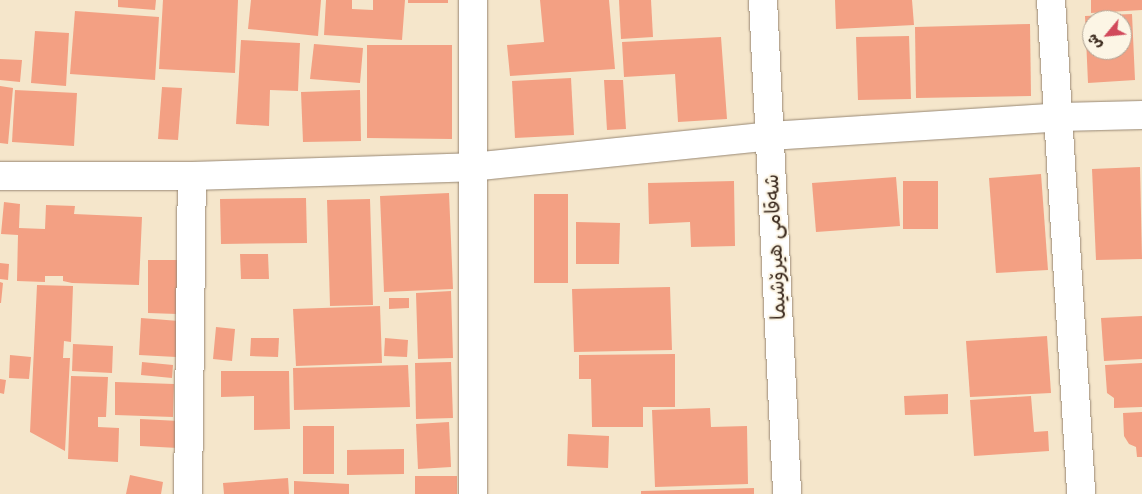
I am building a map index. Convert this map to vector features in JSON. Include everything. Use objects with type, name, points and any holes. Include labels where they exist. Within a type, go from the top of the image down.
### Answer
[{"type":"street","points":[[472,0],[473,494]]},
{"type":"street","name":"شەقامی هیرۆشیما","points":[[763,0],[787,494]]},
{"type":"street","points":[[1051,0],[1060,117],[1081,494]]},
{"type":"street","points":[[0,176],[192,176],[472,168],[770,136],[1060,117],[1142,115]]},
{"type":"street","points":[[188,494],[192,176]]},
{"type":"building","points":[[118,0],[156,0],[155,10],[118,7]]},
{"type":"building","points":[[163,0],[238,0],[235,73],[159,69]]},
{"type":"building","points":[[251,0],[321,0],[318,36],[248,29]]},
{"type":"building","points":[[326,0],[352,0],[352,9],[373,10],[373,0],[405,0],[402,40],[324,35]]},
{"type":"building","points":[[408,0],[448,0],[448,3],[408,3]]},
{"type":"building","points":[[540,0],[609,0],[615,69],[510,76],[507,45],[544,42]]},
{"type":"building","points":[[619,0],[651,0],[653,37],[621,39]]},
{"type":"building","points":[[835,0],[912,0],[914,25],[836,29]]},
{"type":"building","points":[[1091,0],[1142,0],[1142,10],[1091,10]]},
{"type":"building","points":[[75,11],[159,17],[155,80],[70,74]]},
{"type":"building","points":[[1132,14],[1135,80],[1088,83],[1087,60],[1132,60]]},
{"type":"building","points":[[1030,24],[1031,96],[916,98],[915,27]]},
{"type":"building","points":[[35,31],[69,33],[66,86],[31,83]]},
{"type":"building","points":[[909,36],[911,99],[858,100],[856,37]]},
{"type":"building","points":[[721,37],[727,119],[678,122],[675,74],[624,77],[622,42]]},
{"type":"building","points":[[241,40],[300,43],[298,91],[270,90],[269,126],[236,124]]},
{"type":"building","points":[[314,44],[363,48],[360,83],[310,79]]},
{"type":"building","points":[[367,45],[452,45],[452,139],[367,138]]},
{"type":"building","points":[[0,59],[22,60],[20,82],[0,80]]},
{"type":"building","points":[[571,78],[574,135],[515,138],[512,81]]},
{"type":"building","points":[[604,80],[623,80],[626,129],[607,130]]},
{"type":"building","points":[[0,86],[13,88],[8,144],[0,143]]},
{"type":"building","points":[[162,87],[182,88],[178,140],[158,139]]},
{"type":"building","points":[[15,90],[77,93],[74,146],[12,142]]},
{"type":"building","points":[[360,90],[361,141],[303,142],[301,92]]},
{"type":"building","points":[[1140,167],[1142,259],[1096,260],[1092,169]]},
{"type":"building","points":[[1041,174],[1048,270],[996,273],[989,178]]},
{"type":"building","points":[[896,177],[900,226],[816,232],[812,183]]},
{"type":"building","points":[[734,181],[735,246],[691,247],[690,222],[649,224],[648,183]]},
{"type":"building","points":[[903,181],[938,181],[938,229],[903,229]]},
{"type":"building","points":[[449,193],[453,289],[384,292],[380,196]]},
{"type":"building","points":[[534,194],[568,194],[568,283],[534,283]]},
{"type":"building","points":[[306,198],[307,243],[221,244],[220,199]]},
{"type":"building","points":[[370,199],[373,305],[330,306],[327,200]]},
{"type":"building","points":[[4,202],[20,204],[19,228],[45,229],[46,205],[75,206],[74,214],[142,217],[139,285],[72,283],[63,281],[63,276],[45,276],[45,282],[17,281],[18,235],[1,234]]},
{"type":"building","points":[[576,222],[620,223],[619,264],[576,264]]},
{"type":"building","points":[[240,254],[268,254],[269,279],[241,279]]},
{"type":"building","points":[[148,260],[177,260],[177,314],[148,313]]},
{"type":"building","points":[[0,263],[9,264],[8,280],[0,279]]},
{"type":"building","points":[[0,282],[3,283],[1,303],[0,303]]},
{"type":"building","points":[[37,285],[73,286],[71,342],[64,341],[63,358],[70,358],[65,451],[30,432]]},
{"type":"building","points":[[670,287],[672,350],[574,352],[572,289]]},
{"type":"building","points":[[451,291],[453,358],[418,359],[416,293]]},
{"type":"building","points":[[389,298],[409,298],[409,308],[389,309]]},
{"type":"building","points":[[380,306],[382,363],[296,366],[293,309]]},
{"type":"building","points":[[1142,316],[1142,359],[1104,361],[1101,318]]},
{"type":"building","points":[[141,318],[179,321],[176,357],[139,355]]},
{"type":"building","points":[[216,327],[235,329],[232,361],[213,359]]},
{"type":"building","points":[[1047,336],[1051,393],[970,397],[966,341]]},
{"type":"building","points":[[251,338],[279,338],[278,357],[250,356]]},
{"type":"building","points":[[385,338],[408,340],[407,357],[384,356]]},
{"type":"building","points":[[73,344],[113,346],[112,373],[72,371]]},
{"type":"building","points":[[675,354],[675,407],[643,407],[643,427],[592,427],[591,379],[579,379],[579,355]]},
{"type":"building","points":[[10,355],[31,357],[29,379],[9,378]]},
{"type":"building","points":[[142,362],[173,365],[172,378],[141,375]]},
{"type":"building","points":[[451,362],[453,418],[416,419],[415,363]]},
{"type":"building","points":[[1142,363],[1142,407],[1114,408],[1114,398],[1107,393],[1105,365]]},
{"type":"building","points":[[408,365],[410,407],[294,410],[293,368]]},
{"type":"building","points":[[221,371],[289,371],[290,429],[254,430],[254,396],[221,397]]},
{"type":"building","points":[[71,376],[108,377],[106,417],[98,417],[98,427],[119,428],[118,462],[68,459]]},
{"type":"building","points":[[0,379],[6,380],[4,394],[0,393]]},
{"type":"building","points":[[115,382],[174,384],[173,417],[115,415]]},
{"type":"building","points":[[948,394],[948,414],[905,415],[904,396]]},
{"type":"building","points":[[1031,396],[1034,432],[1048,431],[1049,451],[974,456],[970,400]]},
{"type":"building","points":[[710,408],[711,427],[747,426],[748,484],[655,487],[652,410]]},
{"type":"building","points":[[1142,412],[1142,457],[1137,457],[1136,447],[1129,444],[1124,436],[1123,413]]},
{"type":"building","points":[[140,419],[179,421],[178,448],[140,446]]},
{"type":"building","points":[[449,422],[451,467],[418,469],[416,424]]},
{"type":"building","points":[[303,426],[334,426],[334,474],[303,474]]},
{"type":"building","points":[[568,434],[609,436],[608,468],[567,466]]},
{"type":"building","points":[[404,449],[404,474],[347,475],[347,450]]},
{"type":"building","points":[[130,475],[163,482],[161,494],[126,494]]},
{"type":"building","points":[[415,476],[457,476],[457,494],[415,494]]},
{"type":"building","points":[[288,478],[289,494],[224,494],[223,483]]},
{"type":"building","points":[[294,481],[349,484],[349,494],[294,494]]},
{"type":"building","points":[[754,488],[754,494],[641,494],[641,491]]}]
